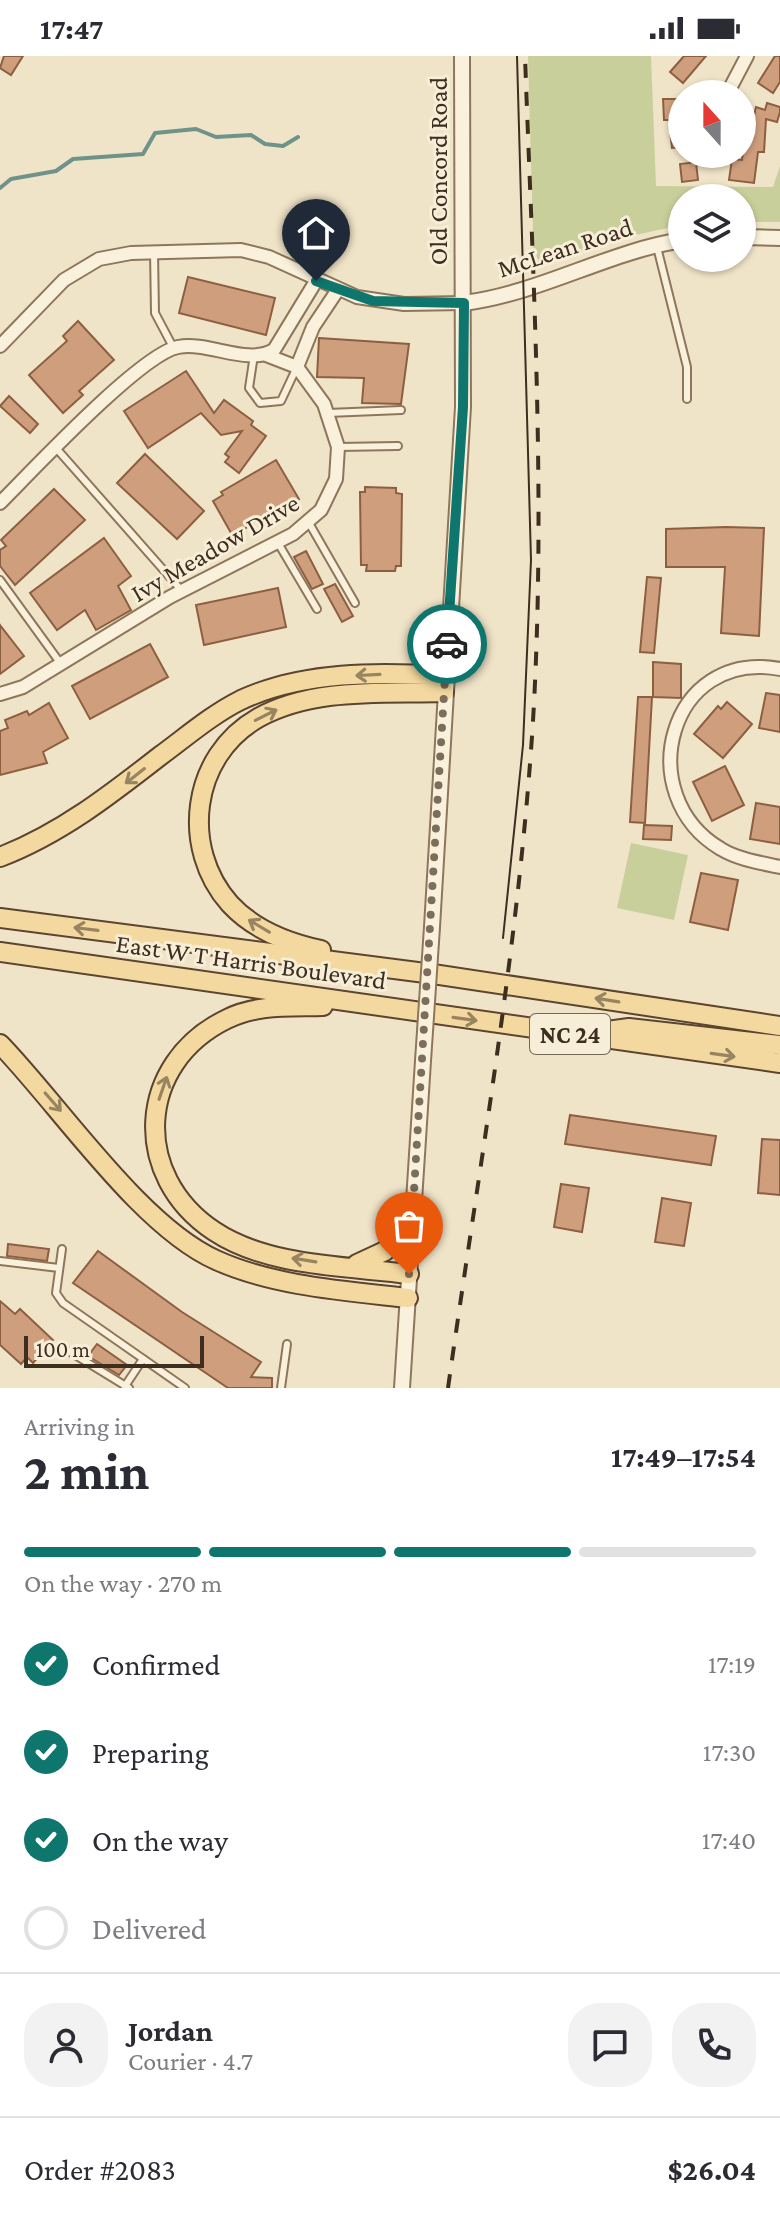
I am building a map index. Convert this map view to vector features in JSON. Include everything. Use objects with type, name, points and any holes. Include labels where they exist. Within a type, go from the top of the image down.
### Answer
[{"type":"main road","points":[[0,857],[70,823],[205,722],[251,696],[295,682],[328,677],[392,674],[445,684]]},
{"type":"main road","points":[[385,968],[368,958],[291,942],[245,918],[222,894],[207,867],[199,835],[199,802],[207,776],[221,752],[243,729],[275,710],[337,696],[445,684]]},
{"type":"main road","name":"East W T Harris Boulevard","points":[[0,918],[385,968],[780,1026]]},
{"type":"main road","name":"East W T Harris Boulevard","points":[[0,952],[780,1063]]},
{"type":"main road","points":[[360,1005],[265,1007],[214,1026],[200,1035],[175,1063],[161,1090],[155,1123],[158,1156],[177,1197],[203,1223],[241,1245],[299,1260],[409,1274]]},
{"type":"main road","points":[[578,1035],[629,1028],[780,1045]]},
{"type":"main road","points":[[0,1044],[135,1197],[195,1249],[237,1269],[408,1298]]},
{"type":"main road","points":[[346,1266],[376,1258],[413,1215]]},
{"type":"street","name":"Old Concord Road","points":[[402,1388],[463,407],[462,56]]},
{"type":"street","points":[[734,80],[747,56]]},
{"type":"street","points":[[756,237],[780,238]]},
{"type":"street","name":"McLean Road","points":[[464,303],[558,281],[668,242]]},
{"type":"street","points":[[0,346],[76,273],[99,259],[154,251],[241,250],[269,257],[337,291],[373,301],[464,303]]},
{"type":"street","points":[[260,355],[280,344],[316,281]]},
{"type":"street","points":[[0,503],[149,360],[174,348],[195,346],[260,355],[297,367],[313,327],[337,291]]},
{"type":"street","name":"Ivy Meadow Drive","points":[[0,694],[23,687],[182,591],[278,543],[309,523],[330,495],[338,447],[328,413],[297,367]]},
{"type":"street","points":[[780,669],[759,665],[743,667],[706,683],[679,715],[669,756],[675,788],[692,824],[723,850],[780,867]]},
{"type":"lane","points":[[656,244],[687,367],[687,399]]},
{"type":"lane","points":[[154,251],[155,313],[174,348]]},
{"type":"lane","points":[[260,355],[249,388],[260,403],[281,401],[297,367]]},
{"type":"lane","points":[[328,413],[401,410]]},
{"type":"lane","points":[[338,447],[398,446]]},
{"type":"lane","points":[[56,448],[182,591]]},
{"type":"lane","points":[[309,523],[355,603]]},
{"type":"lane","points":[[278,543],[317,609]]},
{"type":"lane","points":[[0,580],[61,665]]},
{"type":"lane","points":[[62,1249],[56,1293],[63,1303],[185,1388]]},
{"type":"lane","points":[[0,1261],[59,1268]]},
{"type":"lane","points":[[281,1388],[287,1344]]},
{"type":"lane","points":[[67,1350],[127,1387],[143,1359]]},
{"type":"green space","points":[[528,56],[651,56],[656,186],[668,186],[668,228],[621,238],[534,268]]},
{"type":"green space","points":[[780,166],[780,222],[756,222],[756,187],[773,187]]},
{"type":"green space","points":[[631,843],[688,855],[674,920],[617,908]]},
{"type":"building","points":[[4,56],[23,56],[11,75],[0,68]]},
{"type":"building","points":[[684,56],[706,56],[686,80],[679,80],[670,72]]},
{"type":"building","points":[[775,56],[780,56],[780,82],[773,93],[758,83]]},
{"type":"building","points":[[663,99],[668,99],[668,120],[664,120]]},
{"type":"building","points":[[767,103],[780,107],[777,122],[766,119],[764,152],[758,152],[756,168],[756,107],[765,110]]},
{"type":"building","points":[[680,168],[697,168],[698,180],[682,182]]},
{"type":"building","points":[[731,168],[756,168],[754,183],[729,180]]},
{"type":"building","points":[[188,277],[275,298],[266,335],[179,313]]},
{"type":"building","points":[[78,321],[114,360],[79,391],[83,395],[63,413],[29,375],[67,341],[63,336]]},
{"type":"building","points":[[319,338],[409,344],[401,404],[362,403],[364,378],[317,377]]},
{"type":"building","points":[[186,371],[214,413],[224,400],[253,421],[251,425],[266,436],[239,473],[225,462],[229,457],[225,454],[242,431],[221,435],[201,413],[148,448],[124,411]]},
{"type":"building","points":[[9,396],[38,424],[30,433],[0,406]]},
{"type":"building","points":[[145,454],[204,511],[177,539],[117,483]]},
{"type":"building","points":[[276,460],[299,499],[279,510],[274,508],[236,535],[231,533],[213,501],[223,495],[221,492]]},
{"type":"building","points":[[365,487],[396,488],[396,493],[402,494],[401,566],[396,566],[395,571],[366,571],[367,565],[361,565],[360,492],[365,492]]},
{"type":"building","points":[[54,489],[85,520],[15,585],[0,566],[0,550],[6,546],[1,540]]},
{"type":"building","points":[[764,528],[759,636],[721,633],[725,567],[666,567],[666,529]]},
{"type":"building","points":[[104,538],[131,576],[118,586],[131,610],[96,630],[85,610],[57,630],[30,593]]},
{"type":"building","points":[[306,551],[323,584],[312,589],[294,557]]},
{"type":"building","points":[[647,577],[661,578],[654,653],[640,652]]},
{"type":"building","points":[[335,584],[353,616],[342,622],[324,589]]},
{"type":"building","points":[[278,588],[286,627],[204,645],[196,605]]},
{"type":"building","points":[[0,625],[24,656],[0,674]]},
{"type":"building","points":[[150,644],[168,677],[90,719],[72,686]]},
{"type":"building","points":[[653,662],[681,664],[681,698],[653,697]]},
{"type":"building","points":[[766,693],[780,695],[780,732],[759,728]]},
{"type":"building","points":[[638,697],[652,697],[645,823],[630,822]]},
{"type":"building","points":[[727,702],[752,724],[723,758],[694,734],[718,706],[721,709]]},
{"type":"building","points":[[49,703],[68,738],[43,752],[47,763],[0,775],[0,731],[8,728],[5,720],[27,711],[29,715]]},
{"type":"building","points":[[725,766],[744,805],[712,821],[693,782]]},
{"type":"building","points":[[756,803],[780,807],[780,844],[750,839]]},
{"type":"building","points":[[644,825],[672,826],[671,840],[643,839]]},
{"type":"building","points":[[701,873],[738,880],[728,930],[690,922]]},
{"type":"building","points":[[570,1115],[716,1136],[711,1165],[565,1144]]},
{"type":"building","points":[[762,1139],[780,1140],[780,1195],[758,1193]]},
{"type":"building","points":[[561,1184],[589,1188],[582,1232],[554,1227]]},
{"type":"building","points":[[662,1198],[691,1203],[684,1246],[655,1242]]},
{"type":"building","points":[[8,1244],[49,1249],[47,1261],[7,1256]]},
{"type":"building","points":[[98,1251],[182,1312],[261,1362],[251,1377],[272,1378],[272,1388],[228,1388],[73,1283]]},
{"type":"building","points":[[0,1301],[15,1314],[20,1309],[53,1340],[33,1363],[27,1357],[21,1364],[0,1345]]},
{"type":"building","points":[[97,1344],[127,1365],[119,1375],[88,1356]]},
{"type":"waterway","points":[[0,188],[11,179],[56,171],[73,159],[143,154],[155,133],[196,129],[216,137],[251,135],[265,144],[283,146],[298,137]]},
{"type":"tram line","points":[[503,938],[523,745],[531,560],[517,56]]},
{"type":"railway","points":[[448,1388],[508,972],[533,721],[538,472],[525,56]]},
{"type":"way so far","points":[[409,1274],[447,644]]},
{"type":"route","points":[[316,281],[337,291],[373,301],[464,303],[463,407],[447,644]]}]
